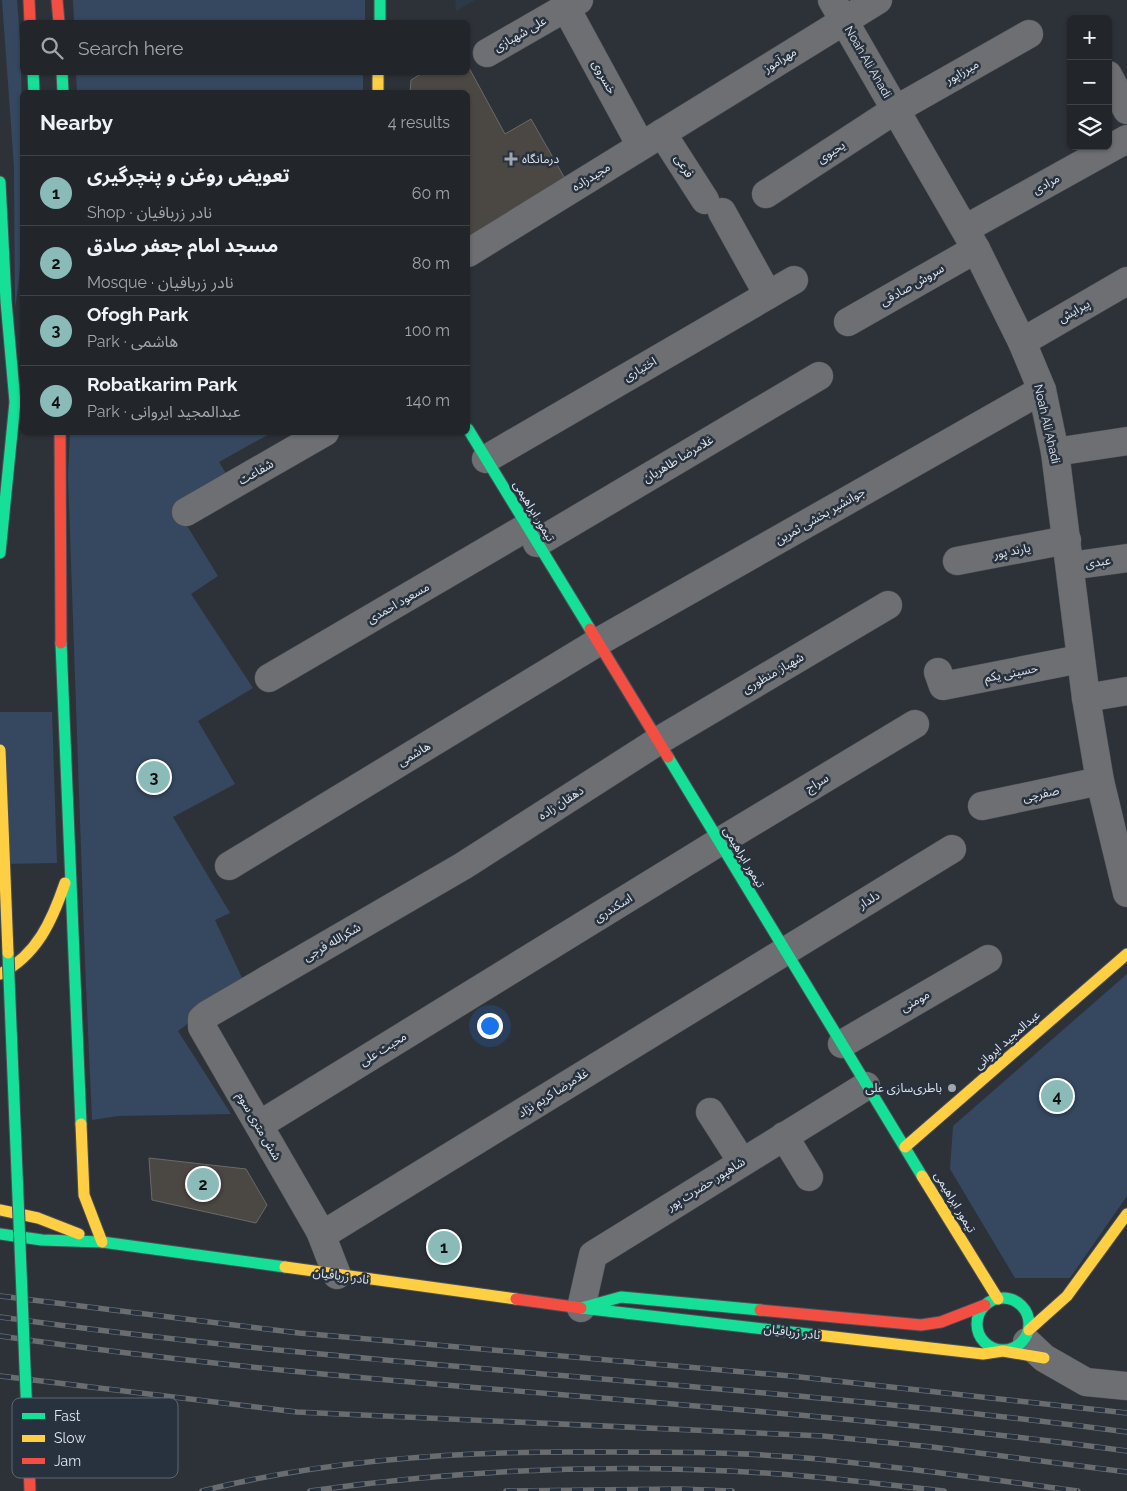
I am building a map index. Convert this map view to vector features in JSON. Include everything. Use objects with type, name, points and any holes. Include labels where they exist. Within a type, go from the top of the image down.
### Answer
[{"type":"main road","points":[[29,0],[30,20]]},
{"type":"main road","points":[[57,0],[59,20]]},
{"type":"main road","points":[[380,0],[380,20]]},
{"type":"main road","points":[[33,75],[34,90]]},
{"type":"main road","points":[[62,75],[63,90]]},
{"type":"main road","points":[[378,75],[378,90]]},
{"type":"main road","points":[[0,182],[6,301],[16,402]]},
{"type":"main road","points":[[0,553],[20,365]]},
{"type":"main road","name":"تیمور ابراهیمی","points":[[470,432],[786,951],[866,1086],[998,1298]]},
{"type":"main road","points":[[60,435],[61,666],[84,1195],[102,1242]]},
{"type":"main road","points":[[0,750],[26,1398]]},
{"type":"main road","points":[[0,974],[11,970],[27,956],[42,935],[56,913],[70,866]]},
{"type":"main road","name":"عبدالمجید ایروانی","points":[[905,1147],[1127,954]]},
{"type":"main road","points":[[0,1210],[38,1218],[102,1242]]},
{"type":"main road","points":[[1019,1340],[1027,1313],[1022,1306],[1007,1298],[998,1298],[984,1305],[977,1321],[980,1338],[994,1349],[1019,1340],[1067,1296],[1127,1214]]},
{"type":"main road","points":[[0,1234],[42,1240],[102,1242]]},
{"type":"main road","name":"نادر زربافیان","points":[[102,1242],[581,1308],[983,1354],[1019,1340]]},
{"type":"main road","name":"نادر زربافیان","points":[[581,1308],[621,1297],[921,1325],[941,1322],[984,1305]]},
{"type":"main road","points":[[29,1478],[30,1491]]},
{"type":"street","name":"مهرآموز","points":[[715,100],[838,10],[878,0]]},
{"type":"street","name":"علی شهبازی","points":[[487,53],[573,4]]},
{"type":"street","name":"خسروی","points":[[573,4],[652,139]]},
{"type":"street","name":"Noah Ali Ahadi","points":[[838,10],[970,239],[1022,342],[1042,390],[1055,452],[1080,660],[1100,782],[1127,894]]},
{"type":"street","name":"میرزاپور","points":[[895,110],[1029,34]]},
{"type":"street","points":[[1112,82],[1127,110]]},
{"type":"street","name":"مجیدزاده","points":[[470,252],[715,100]]},
{"type":"street","name":"یحیوی","points":[[766,194],[895,110]]},
{"type":"street","name":"فرعی","points":[[652,139],[713,206],[768,295]]},
{"type":"street","name":"مرادی","points":[[970,239],[1127,139]]},
{"type":"street","name":"سروش صادقی","points":[[848,322],[970,239]]},
{"type":"street","name":"اختیاری","points":[[486,459],[794,280]]},
{"type":"street","name":"پیرایش","points":[[1022,342],[1127,282]]},
{"type":"street","name":"غلامرضا طاهریان","points":[[532,535],[819,376]]},
{"type":"street","name":"جوانشیر بخشی ثمرین","points":[[598,642],[1042,390]]},
{"type":"street","name":"شفاعت","points":[[186,512],[320,435]]},
{"type":"street","points":[[1055,452],[1127,441]]},
{"type":"street","name":"مسعود احمدی","points":[[269,678],[532,535]]},
{"type":"street","name":"عبدی","points":[[1068,553],[1127,558]]},
{"type":"street","name":"یارند پور","points":[[957,561],[1068,553]]},
{"type":"street","name":"شهباز منظوری","points":[[658,741],[888,606]]},
{"type":"street","name":"هاشمی","points":[[229,866],[598,642]]},
{"type":"street","name":"حسینی یکم","points":[[941,679],[1080,660]]},
{"type":"street","points":[[1086,698],[1127,691]]},
{"type":"street","name":"سراج","points":[[719,842],[915,724]]},
{"type":"street","name":"دهقان زاده","points":[[463,866],[658,741]]},
{"type":"street","name":"صفرچی","points":[[982,806],[1100,782]]},
{"type":"street","name":"اسکندری","points":[[507,973],[719,842]]},
{"type":"street","name":"دلدار","points":[[786,951],[952,849]]},
{"type":"street","name":"شکرالله فرجی","points":[[202,1019],[463,866]]},
{"type":"street","name":"غلامرضا کریم نژاد","points":[[320,1231],[327,1232],[786,951]]},
{"type":"street","name":"مومنی","points":[[842,1044],[988,959]]},
{"type":"street","name":"محبت علی","points":[[259,1125],[507,973]]},
{"type":"street","name":"شش متری سوم","points":[[202,1019],[202,1027],[320,1231],[338,1275]]},
{"type":"street","name":"شاهپور حضرت پور","points":[[581,1308],[593,1254],[866,1086]]},
{"type":"street","points":[[710,1112],[742,1162]]},
{"type":"street","points":[[784,1136],[809,1177]]},
{"type":"street","points":[[1019,1340],[1044,1358],[1086,1382],[1127,1386]]},
{"type":"shaded area","points":[[2,0],[17,0],[20,42],[20,261],[15,308],[14,167]]},
{"type":"shaded area","points":[[73,0],[365,0],[365,20],[74,20]]},
{"type":"shaded area","points":[[455,0],[475,0],[456,11]]},
{"type":"shaded area","points":[[76,75],[363,75],[363,90],[77,90]]},
{"type":"shaded area","points":[[70,435],[267,435],[219,462],[228,477],[176,508],[218,576],[191,594],[253,688],[198,721],[235,784],[173,817],[230,913],[215,920],[244,982],[178,1031],[231,1114],[118,1116],[92,1120],[68,476]]},
{"type":"shaded area","points":[[0,712],[52,712],[57,863],[0,864]]},
{"type":"shaded area","points":[[1127,974],[1127,1196],[1070,1278],[1015,1278],[950,1169],[953,1126]]},
{"type":"building","name":"درمانگاه","points":[[470,70],[505,134],[531,119],[568,184],[470,238],[470,90],[410,90],[411,80],[419,75],[470,75]]},
{"type":"building","points":[[149,1158],[246,1169],[267,1205],[256,1223],[152,1200]]},
{"type":"railway","points":[[0,1296],[299,1333],[791,1376],[1127,1413]]},
{"type":"railway","points":[[0,1317],[140,1335],[281,1350],[846,1400],[1127,1432]]},
{"type":"railway","points":[[0,1336],[140,1355],[281,1370],[846,1419],[1127,1451]]},
{"type":"railway","points":[[0,1376],[297,1412],[823,1436],[932,1447],[1127,1472]]},
{"type":"railway","points":[[202,1491],[292,1472],[337,1465],[429,1456],[521,1452],[716,1453],[806,1458],[1078,1491]]},
{"type":"railway","points":[[310,1491],[371,1483],[495,1472],[619,1469],[681,1469],[742,1472],[822,1478],[944,1491]]},
{"type":"railway","points":[[506,1491],[680,1489],[732,1491]]},
{"type":"traffic: fast","points":[[380,0],[380,20]]},
{"type":"traffic: fast","points":[[33,75],[34,90]]},
{"type":"traffic: fast","points":[[62,75],[63,90]]},
{"type":"traffic: fast","points":[[0,182],[6,301],[15,402],[0,553]]},
{"type":"traffic: fast","points":[[470,432],[590,629]]},
{"type":"traffic: fast","points":[[61,643],[81,1124]]},
{"type":"traffic: fast","points":[[668,757],[922,1176]]},
{"type":"traffic: fast","points":[[8,953],[26,1398]]},
{"type":"traffic: fast","points":[[0,1234],[42,1240],[102,1242],[285,1267]]},
{"type":"traffic: fast","points":[[760,1310],[621,1297],[581,1308],[817,1335]]},
{"type":"traffic: fast","points":[[998,1298],[1008,1298],[1018,1302],[1025,1309],[1029,1324],[1025,1339],[1018,1346],[1008,1350],[998,1350],[988,1346],[981,1339],[977,1329],[977,1319],[981,1309],[988,1302],[998,1298]]},
{"type":"traffic: slow","points":[[378,75],[378,90]]},
{"type":"traffic: slow","points":[[0,750],[8,953]]},
{"type":"traffic: slow","points":[[0,974],[24,957],[42,936],[55,911],[65,883]]},
{"type":"traffic: slow","points":[[905,1147],[1127,954]]},
{"type":"traffic: slow","points":[[81,1124],[84,1195],[102,1242]]},
{"type":"traffic: slow","points":[[922,1176],[998,1299]]},
{"type":"traffic: slow","points":[[0,1210],[38,1218],[79,1234]]},
{"type":"traffic: slow","points":[[1029,1330],[1067,1296],[1127,1214]]},
{"type":"traffic: slow","points":[[285,1267],[516,1299]]},
{"type":"traffic: slow","points":[[817,1335],[983,1354],[1003,1351],[1044,1358]]},
{"type":"traffic: jam","points":[[29,0],[30,20]]},
{"type":"traffic: jam","points":[[57,0],[59,20]]},
{"type":"traffic: jam","points":[[60,435],[61,643]]},
{"type":"traffic: jam","points":[[590,629],[668,757]]},
{"type":"traffic: jam","points":[[516,1299],[581,1308]]},
{"type":"traffic: jam","points":[[760,1310],[921,1325],[941,1322],[985,1305]]},
{"type":"traffic: jam","points":[[29,1478],[30,1491]]},
{"type":"place","name":"درمانگاه","points":[[511,159]]},
{"type":"place","name":"Ofogh Park","points":[[154,777]]},
{"type":"place","name":"باطری‌سازی علی","points":[[952,1088]]},
{"type":"place","name":"Robatkarim Park","points":[[1057,1096]]},
{"type":"place","name":"مسجد امام جعفر صادق","points":[[203,1184]]},
{"type":"place","name":"تعویض روغن و پنچرگیری","points":[[444,1247]]}]
